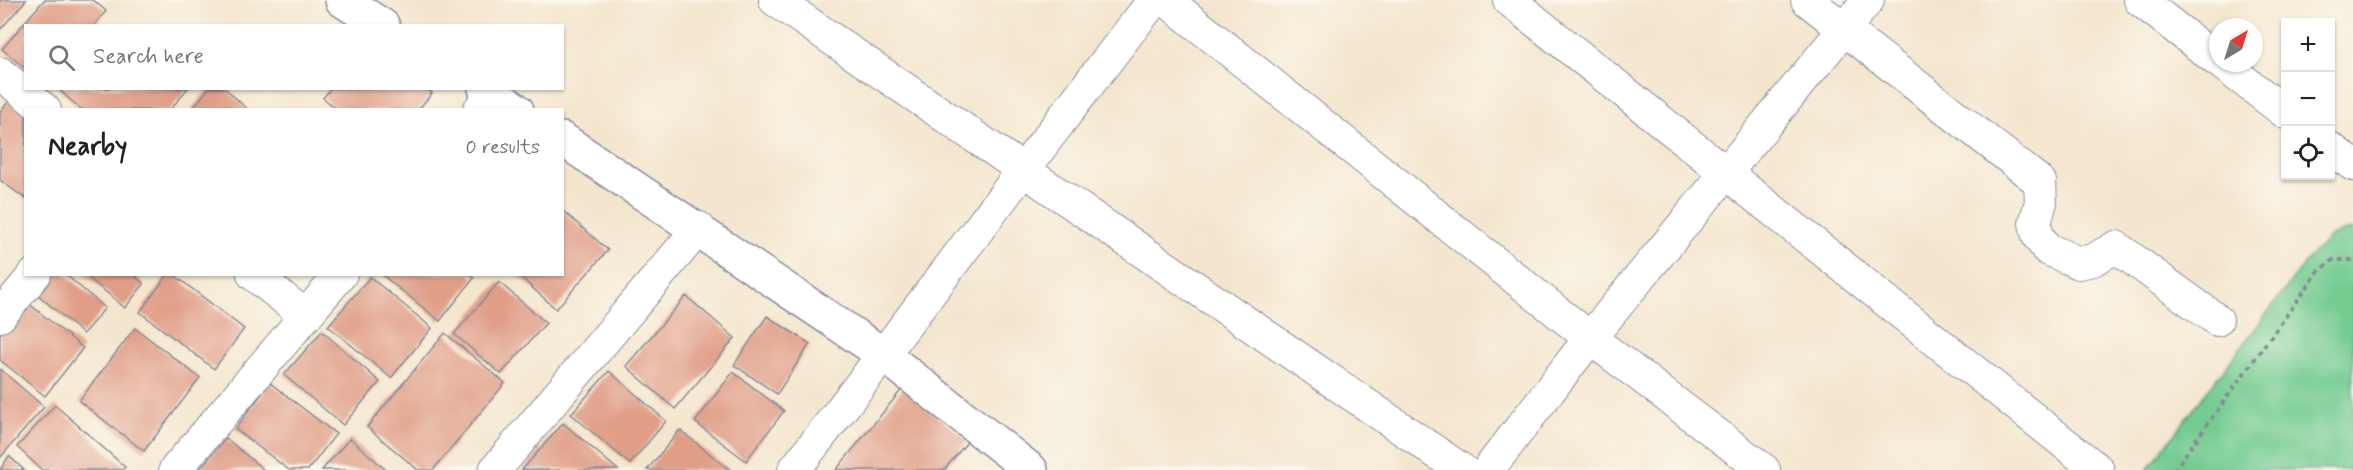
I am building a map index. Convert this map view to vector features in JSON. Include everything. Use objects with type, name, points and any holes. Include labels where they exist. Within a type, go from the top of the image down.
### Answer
[{"type":"street","points":[[342,0],[380,24]]},
{"type":"street","points":[[775,0],[1462,470]]},
{"type":"street","points":[[794,470],[884,355],[1022,167],[1154,0]]},
{"type":"street","points":[[1166,0],[1590,338],[1764,470]]},
{"type":"street","points":[[1509,0],[2098,470]]},
{"type":"street","points":[[1807,0],[2040,182],[2041,202],[2035,223],[2038,236],[2047,249],[2079,263],[2093,260],[2116,247],[2217,320]]},
{"type":"street","points":[[1488,470],[1590,338],[1868,0]]},
{"type":"street","points":[[2139,0],[2209,54]]},
{"type":"street","points":[[2232,72],[2281,109]]},
{"type":"street","points":[[0,73],[43,108]]},
{"type":"street","points":[[564,140],[699,228],[884,355],[1031,470]]},
{"type":"street","points":[[2335,151],[2353,165]]},
{"type":"street","points":[[495,470],[699,228]]},
{"type":"street","points":[[0,316],[33,276]]},
{"type":"street","points":[[256,276],[306,316]]},
{"type":"street","points":[[176,470],[339,276]]},
{"type":"path","points":[[2174,470],[2318,272],[2333,260],[2353,260]]},
{"type":"green space","points":[[2350,229],[2353,230],[2353,470],[2147,470],[2310,257],[2330,237]]},
{"type":"building","points":[[0,0],[26,0],[0,30]]},
{"type":"building","points":[[44,0],[93,0],[106,11],[96,24],[24,24],[24,67],[2,49]]},
{"type":"building","points":[[59,90],[186,90],[172,108],[80,108]]},
{"type":"building","points":[[207,90],[227,90],[246,108],[193,108]]},
{"type":"building","points":[[329,90],[428,90],[432,93],[420,108],[336,108],[323,98]]},
{"type":"building","points":[[9,101],[24,112],[24,198],[0,180],[0,112]]},
{"type":"building","points":[[564,212],[608,250],[556,309],[519,276],[564,276]]},
{"type":"building","points":[[50,276],[67,276],[105,308],[83,334],[36,293]]},
{"type":"building","points":[[86,276],[135,276],[144,284],[125,308]]},
{"type":"building","points":[[167,276],[176,276],[244,329],[214,369],[140,312]]},
{"type":"building","points":[[384,276],[472,276],[474,278],[440,321]]},
{"type":"building","points":[[370,277],[432,328],[391,378],[328,326]]},
{"type":"building","points":[[499,282],[546,323],[501,374],[454,334]]},
{"type":"building","points":[[686,296],[735,338],[675,409],[626,366]]},
{"type":"building","points":[[27,302],[83,348],[45,396],[0,360],[0,334]]},
{"type":"building","points":[[767,316],[810,344],[777,394],[734,365]]},
{"type":"building","points":[[135,328],[200,378],[144,451],[79,401]]},
{"type":"building","points":[[322,331],[380,382],[343,425],[284,375]]},
{"type":"building","points":[[445,333],[505,383],[433,470],[418,470],[367,427]]},
{"type":"building","points":[[0,369],[44,407],[0,458]]},
{"type":"building","points":[[609,371],[666,421],[630,464],[571,414]]},
{"type":"building","points":[[733,372],[784,411],[746,461],[695,422]]},
{"type":"building","points":[[270,383],[336,434],[308,470],[289,470],[235,429]]},
{"type":"building","points":[[903,388],[968,441],[944,470],[836,470]]},
{"type":"building","points":[[55,405],[125,467],[122,470],[42,470],[17,447]]},
{"type":"building","points":[[563,423],[618,470],[522,470]]},
{"type":"building","points":[[680,430],[730,470],[647,470]]},
{"type":"building","points":[[226,438],[264,470],[199,470]]},
{"type":"building","points":[[350,438],[386,470],[322,470]]},
{"type":"building","points":[[9,456],[24,470],[0,470]]}]
